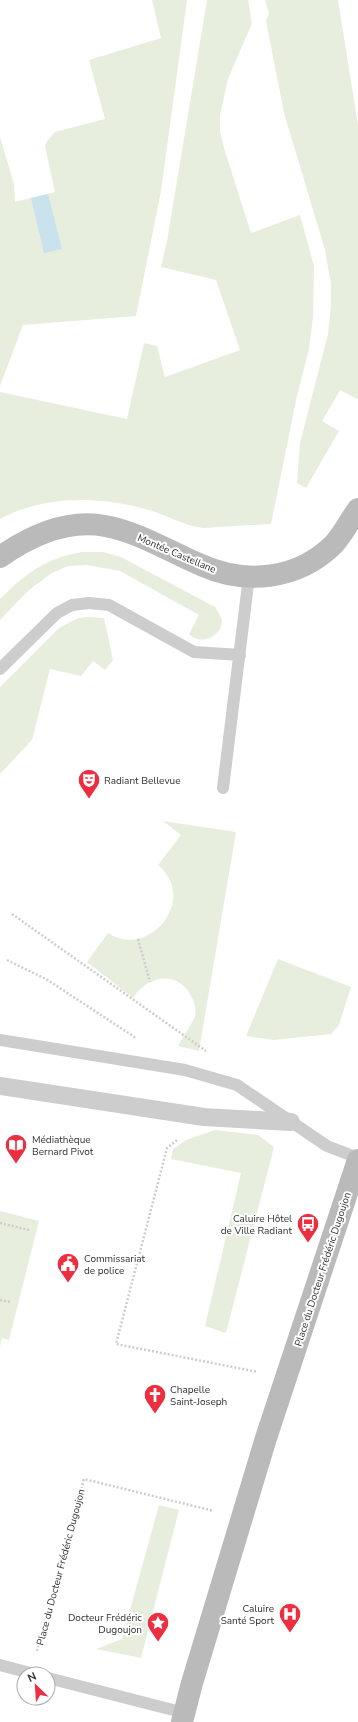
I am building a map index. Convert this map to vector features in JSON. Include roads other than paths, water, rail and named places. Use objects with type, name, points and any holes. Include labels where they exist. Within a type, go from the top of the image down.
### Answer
[{"type":"main road","name":"Montée Castellane","points":[[0,557],[24,542],[48,531],[76,526],[105,526],[132,534],[203,566],[225,574],[266,577],[283,574],[309,563],[334,543],[358,509]]},
{"type":"main road","name":"Place du Docteur Frédéric Dugoujon","points":[[183,1717],[242,1518],[358,1159]]},
{"type":"street","points":[[0,1086],[204,1117],[291,1122]]},
{"type":"lane","points":[[223,788],[250,576]]},
{"type":"lane","points":[[0,669],[57,613],[72,605],[89,603],[109,605],[194,652],[240,655]]},
{"type":"lane","points":[[0,1040],[185,1070],[237,1085],[327,1146],[358,1159]]},
{"type":"lane","points":[[0,1665],[16,1669]]},
{"type":"lane","points":[[56,1680],[183,1717]]},
{"type":"water","points":[[48,194],[62,249],[44,253],[31,198]]},
{"type":"place","name":"Radiant Bellevue","points":[[89,800]]},
{"type":"place","name":"Médiathèque Bernard Pivot","points":[[16,1164]]},
{"type":"place","name":"Caluire Hôtel de Ville Radiant","points":[[308,1244]]},
{"type":"place","name":"Commissariat de police","points":[[68,1284]]},
{"type":"place","name":"Chapelle Saint-Joseph","points":[[155,1414]]},
{"type":"place","name":"Caluire Santé Sport","points":[[290,1634]]},
{"type":"place","name":"Docteur Frédéric Dugoujon","points":[[158,1642]]}]
